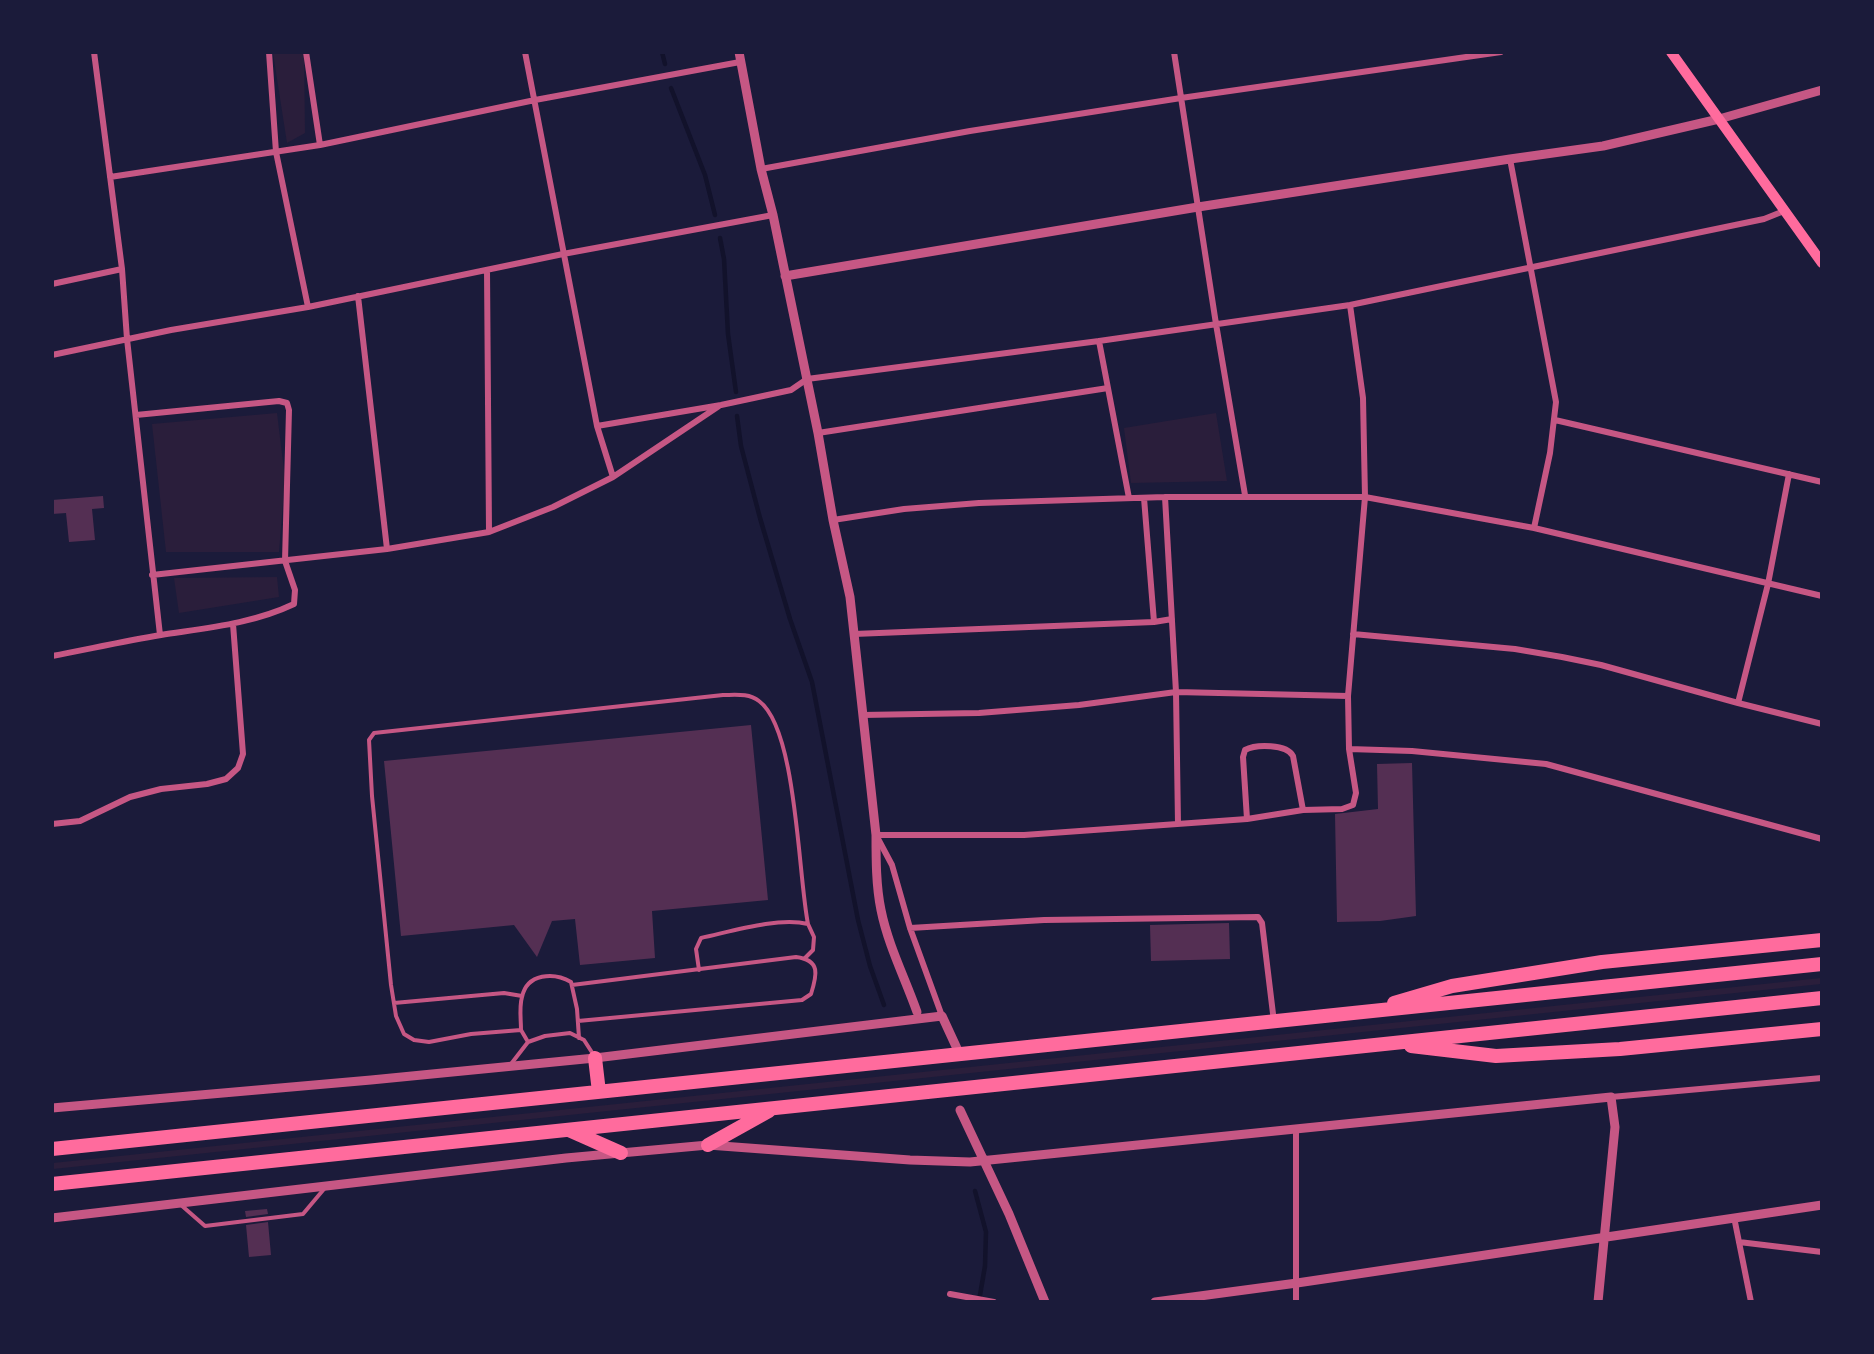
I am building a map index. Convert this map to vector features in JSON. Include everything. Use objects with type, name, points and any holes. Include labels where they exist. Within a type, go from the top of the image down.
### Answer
[{"type":"highway","points":[[1358,1013],[1452,986],[1661,955],[1821,940]]},
{"type":"highway","points":[[52,1149],[1821,964]]},
{"type":"highway","points":[[52,1184],[1821,998]]},
{"type":"highway","points":[[1386,1043],[1496,1056],[1620,1049],[1821,1029]]},
{"type":"highway","points":[[595,1058],[599,1092]]},
{"type":"highway","points":[[708,1145],[776,1108]]},
{"type":"highway","points":[[567,1130],[621,1153]]},
{"type":"main road","points":[[1671,52],[1821,263]]},
{"type":"street","points":[[94,52],[122,269],[127,339],[160,635]]},
{"type":"street","points":[[269,52],[276,152],[308,308]]},
{"type":"street","points":[[306,52],[320,145]]},
{"type":"street","points":[[525,52],[597,426],[613,477]]},
{"type":"street","points":[[1174,52],[1215,324],[1245,495]]},
{"type":"street","points":[[761,169],[970,131],[1501,52]]},
{"type":"street","points":[[110,177],[320,145],[740,57],[761,169],[773,215],[819,433],[833,519],[850,597],[876,835],[876,862],[881,909],[889,940],[917,1012]]},
{"type":"street","points":[[785,276],[1198,207],[1603,146],[1719,119],[1821,90]]},
{"type":"street","points":[[1510,159],[1556,402],[1556,420],[1534,528]]},
{"type":"street","points":[[597,426],[721,405],[791,390],[807,379],[1350,305],[1764,219],[1784,211]]},
{"type":"street","points":[[52,355],[127,339],[308,308],[563,254],[773,215]]},
{"type":"street","points":[[52,284],[122,269]]},
{"type":"street","points":[[487,270],[489,532]]},
{"type":"street","points":[[358,297],[387,549]]},
{"type":"street","points":[[876,835],[1024,835],[1247,819],[1303,810],[1342,809],[1353,805],[1356,793],[1349,749],[1348,696],[1365,496],[1363,398],[1350,305]]},
{"type":"street","points":[[1099,341],[1129,498]]},
{"type":"street","points":[[819,433],[1108,388]]},
{"type":"street","points":[[52,656],[160,635],[233,624],[280,611],[294,604],[295,590],[285,561],[289,445],[287,403],[279,401],[136,415]]},
{"type":"street","points":[[152,575],[387,549],[489,532],[553,507],[613,477],[721,405]]},
{"type":"street","points":[[1556,420],[1821,482]]},
{"type":"street","points":[[1738,703],[1768,584],[1789,474]]},
{"type":"street","points":[[1165,496],[1176,692],[1178,824]]},
{"type":"street","points":[[833,519],[979,502],[1165,496],[1365,496],[1534,528],[1821,596]]},
{"type":"street","points":[[1144,498],[1154,622]]},
{"type":"street","points":[[854,634],[1154,622],[1172,619]]},
{"type":"street","points":[[52,824],[80,821],[130,797],[161,789],[207,784],[226,779],[238,768],[243,754],[233,624]]},
{"type":"street","points":[[1353,634],[1515,649],[1601,664],[1821,724]]},
{"type":"street","points":[[862,715],[979,713],[1079,705],[1176,692],[1348,696]]},
{"type":"street","points":[[1247,819],[1243,757],[1245,750],[1250,747],[1284,747],[1290,751],[1293,756],[1303,810]]},
{"type":"street","points":[[1349,749],[1412,751],[1546,764],[1821,839]]},
{"type":"street","points":[[876,835],[892,865],[910,928],[942,1016],[960,1054]]},
{"type":"street","points":[[910,928],[1044,920],[1258,917],[1262,923],[1274,1022]]},
{"type":"street","points":[[52,1108],[595,1058],[942,1016]]},
{"type":"street","points":[[52,1218],[708,1145],[910,1160],[970,1162],[1296,1128],[1821,1078]]},
{"type":"street","points":[[1598,1302],[1615,1127],[1611,1097]]},
{"type":"street","points":[[960,1110],[1009,1214],[1045,1302]]},
{"type":"street","points":[[1296,1128],[1296,1302]]},
{"type":"street","points":[[1155,1302],[1821,1205]]},
{"type":"street","points":[[1734,1217],[1751,1302]]},
{"type":"street","points":[[1739,1242],[1821,1252]]},
{"type":"street","points":[[950,1294],[993,1301]]},
{"type":"lane","points":[[521,1030],[471,1034],[429,1041],[414,1040],[404,1034],[396,1016],[394,1003],[372,796],[369,740],[374,733],[723,695],[751,696],[760,702],[775,721],[785,755],[794,807],[803,899],[813,937],[813,950],[805,958]]},
{"type":"lane","points":[[699,970],[696,949],[701,938],[781,922],[796,921],[808,924]]},
{"type":"lane","points":[[572,985],[796,957],[805,958],[813,963],[817,975],[811,994],[802,1000],[578,1022]]},
{"type":"lane","points":[[528,1042],[521,1030],[522,996],[529,983],[540,976],[561,976],[571,982],[579,1038]]},
{"type":"lane","points":[[394,1003],[504,993],[522,996]]},
{"type":"lane","points":[[509,1066],[528,1042],[545,1036],[570,1033],[584,1040],[595,1058]]},
{"type":"lane","points":[[178,1203],[205,1226],[303,1214],[327,1186]]},
{"type":"shaded area","points":[[273,53],[304,53],[305,133],[287,143]]},
{"type":"shaded area","points":[[277,413],[285,478],[279,552],[166,552],[152,424]]},
{"type":"shaded area","points":[[1216,413],[1227,481],[1131,483],[1124,428]]},
{"type":"shaded area","points":[[277,577],[279,597],[179,613],[174,578]]},
{"type":"shaded area","points":[[1821,978],[1821,984],[53,1169],[53,1163]]},
{"type":"building","points":[[103,496],[104,508],[92,509],[95,540],[69,542],[66,513],[52,514],[52,500]]},
{"type":"building","points":[[751,725],[768,900],[652,911],[655,958],[580,965],[575,919],[552,921],[537,957],[514,925],[401,936],[384,761]]},
{"type":"building","points":[[1412,763],[1416,916],[1380,921],[1337,922],[1335,814],[1378,809],[1377,764]]},
{"type":"building","points":[[1229,923],[1230,959],[1151,961],[1150,925]]},
{"type":"building","points":[[267,1209],[268,1214],[246,1217],[245,1211]]},
{"type":"building","points":[[268,1222],[271,1255],[249,1257],[246,1225]]},
{"type":"waterway","points":[[662,52],[665,64]]},
{"type":"waterway","points":[[671,88],[705,175],[715,215]]},
{"type":"waterway","points":[[720,238],[724,259],[728,334],[736,392]]},
{"type":"waterway","points":[[737,416],[741,446],[760,518],[790,619],[812,682],[858,920],[870,966],[884,1005]]},
{"type":"waterway","points":[[975,1191],[986,1232],[985,1266],[979,1301]]}]
